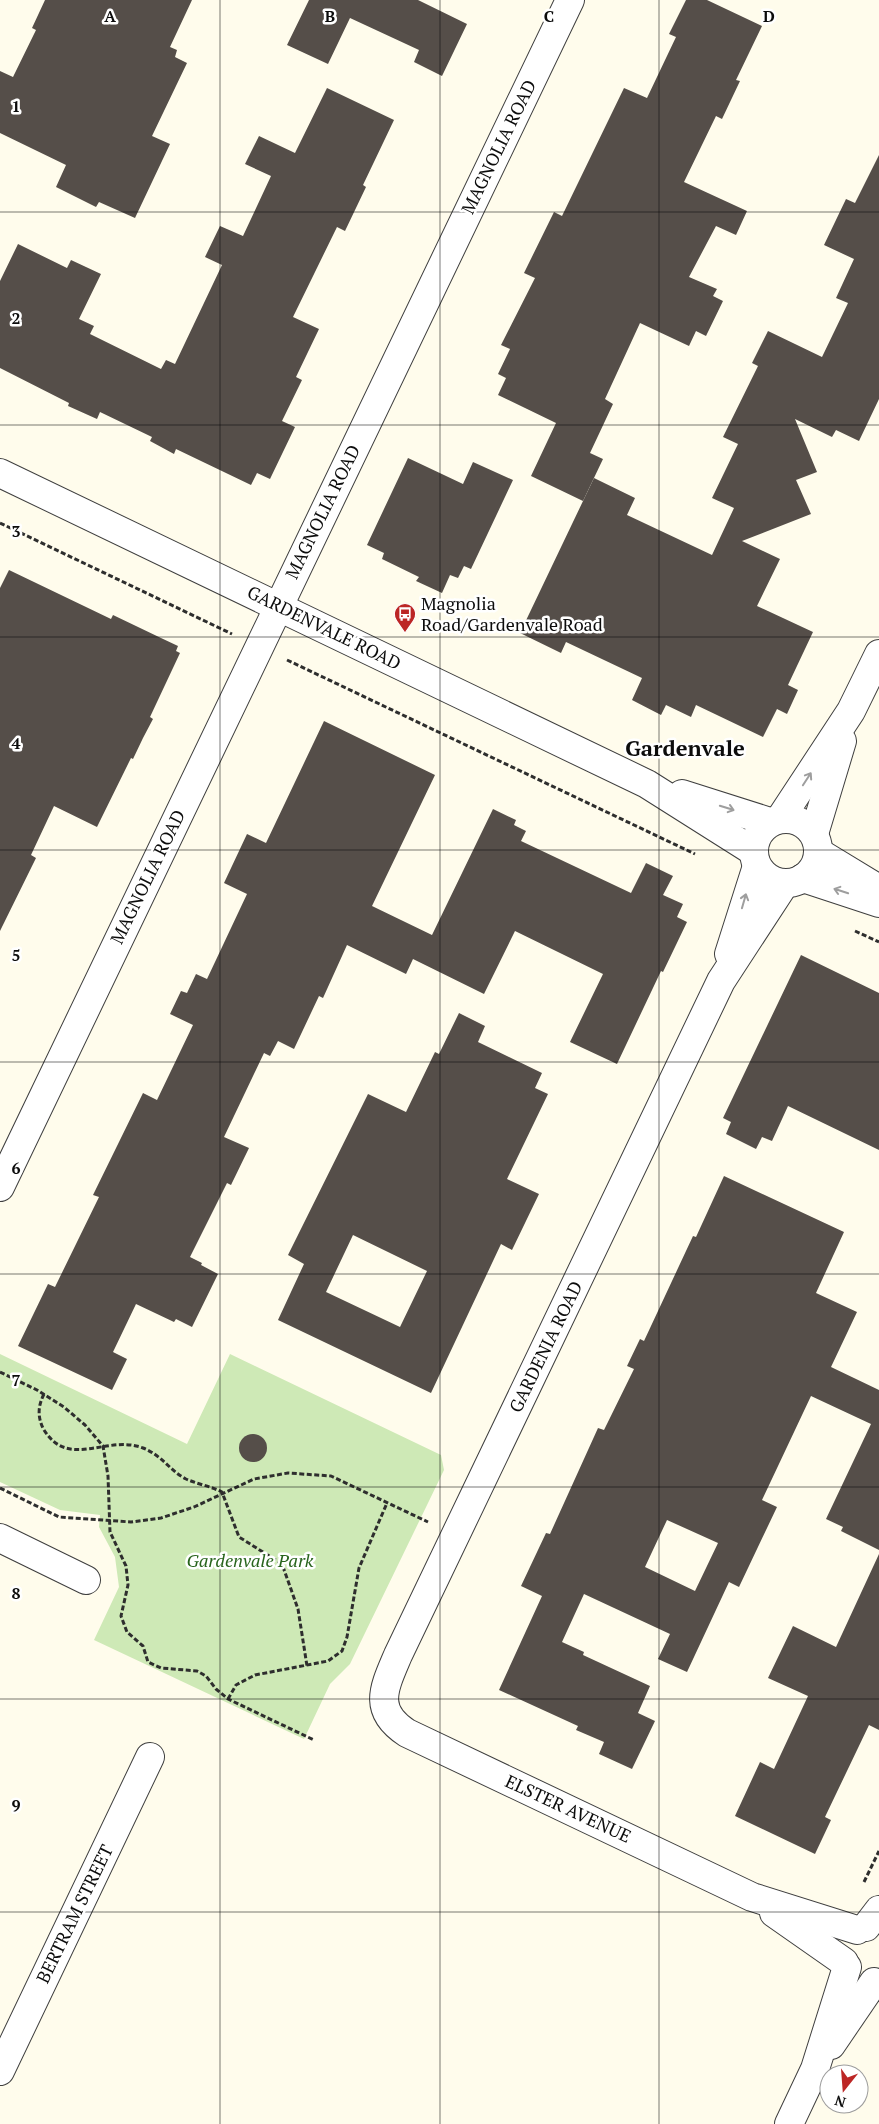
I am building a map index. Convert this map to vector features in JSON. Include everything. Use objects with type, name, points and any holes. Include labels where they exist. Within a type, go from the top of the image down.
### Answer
[{"type":"street","name":"MAGNOLIA ROAD","points":[[0,1187],[570,0]]},
{"type":"street","name":"GARDENVALE ROAD","points":[[0,473],[647,784],[755,858]]},
{"type":"street","points":[[879,654],[852,711],[775,821],[758,834],[755,858],[768,878],[794,881],[879,903]]},
{"type":"street","points":[[794,881],[811,871],[816,862],[816,843],[852,711]]},
{"type":"street","name":"GARDENVALE ROAD","points":[[647,784],[775,821]]},
{"type":"street","points":[[775,821],[789,819],[807,826],[816,843],[879,889]]},
{"type":"street","name":"GARDENIA ROAD","points":[[388,1715],[383,1702],[384,1689],[398,1655],[721,981],[748,891],[755,858]]},
{"type":"street","name":"GARDENIA ROAD","points":[[721,981],[794,881]]},
{"type":"street","points":[[0,1538],[86,1580]]},
{"type":"street","name":"ELSTER AVENUE","points":[[388,1715],[395,1725],[407,1733],[752,1898],[845,1965],[858,1978],[876,1982]]},
{"type":"street","name":"BERTRAM STREET","points":[[0,2070],[150,1757]]},
{"type":"street","name":"ELSTER AVENUE","points":[[752,1898],[870,1924]]},
{"type":"street","points":[[789,2124],[815,2069],[845,1965],[844,1953],[846,1944],[850,1936],[870,1924]]},
{"type":"street","points":[[815,2069],[876,1982]]},
{"type":"path","points":[[0,523],[699,856]]},
{"type":"path","points":[[854,930],[879,942]]},
{"type":"path","points":[[0,1372],[64,1406],[85,1425],[103,1446],[108,1476],[108,1521],[110,1532],[126,1566],[128,1585],[121,1616],[127,1632],[143,1646],[148,1662],[161,1668],[197,1671],[206,1676],[216,1690],[228,1699],[314,1740]]},
{"type":"path","points":[[44,1394],[38,1407],[41,1424],[51,1440],[67,1449],[88,1451],[103,1446],[121,1444],[141,1447],[161,1457],[186,1479],[208,1485],[222,1492],[239,1536],[282,1564],[298,1609],[307,1666]]},
{"type":"path","points":[[0,1488],[59,1517],[131,1522],[161,1518],[194,1507],[222,1492],[254,1479],[288,1472],[331,1476],[430,1523]]},
{"type":"path","points":[[228,1699],[236,1685],[255,1675],[328,1661],[342,1651],[348,1637],[358,1568],[387,1503]]},
{"type":"path","points":[[863,1884],[879,1851]]},
{"type":"green space","name":"Gardenvale Park","points":[[0,1354],[187,1444],[230,1354],[441,1455],[444,1470],[350,1664],[330,1684],[304,1739],[94,1640],[119,1587],[115,1557],[99,1527],[100,1515],[60,1510],[0,1482]]},
{"type":"building","points":[[45,0],[192,0],[170,47],[177,50],[175,57],[187,63],[152,136],[170,144],[135,218],[99,202],[96,207],[56,187],[66,165],[0,133],[0,71],[13,77],[36,30],[32,28]]},
{"type":"building","points":[[309,0],[418,0],[467,24],[442,76],[414,62],[419,50],[350,18],[328,64],[287,45]]},
{"type":"building","points":[[686,0],[707,0],[762,26],[736,80],[740,81],[722,119],[716,116],[684,182],[747,211],[736,235],[716,226],[689,277],[717,289],[713,296],[723,301],[706,336],[696,331],[689,346],[640,323],[605,399],[613,404],[590,453],[603,459],[583,501],[531,476],[556,423],[498,395],[506,378],[498,374],[510,349],[501,345],[535,278],[524,273],[554,212],[562,216],[624,88],[647,98],[676,37],[669,34]]},
{"type":"building","points":[[327,88],[394,120],[363,185],[366,187],[345,231],[337,227],[293,317],[319,329],[296,377],[302,380],[282,421],[295,427],[270,479],[257,473],[251,485],[176,449],[174,454],[150,441],[152,437],[100,412],[97,419],[68,406],[69,403],[0,368],[0,281],[18,244],[67,268],[71,260],[101,274],[79,319],[94,326],[90,334],[161,369],[166,360],[175,364],[222,265],[205,257],[220,226],[243,236],[271,176],[245,164],[259,136],[295,153]]},
{"type":"building","points":[[879,155],[879,399],[859,441],[836,430],[832,437],[795,419],[817,472],[796,480],[811,514],[742,541],[780,559],[757,606],[813,632],[788,685],[798,690],[787,714],[777,709],[763,737],[696,705],[691,717],[666,705],[661,715],[632,700],[642,678],[566,642],[561,653],[520,633],[594,478],[635,498],[627,515],[712,555],[734,508],[712,498],[738,444],[723,437],[758,366],[752,363],[768,331],[822,357],[848,303],[836,298],[854,259],[824,245],[846,199],[855,203]]},
{"type":"building","points":[[408,458],[463,484],[473,462],[513,480],[471,569],[464,566],[458,578],[450,575],[442,593],[416,581],[419,577],[382,559],[384,553],[367,545]]},
{"type":"building","points":[[9,570],[111,619],[113,615],[178,646],[176,651],[180,653],[150,717],[153,719],[133,759],[131,758],[97,827],[54,806],[31,855],[36,858],[0,931],[0,588]]},
{"type":"building","points":[[324,721],[435,775],[372,906],[432,935],[493,809],[516,820],[514,825],[526,831],[521,841],[631,893],[646,863],[673,876],[663,895],[683,904],[677,917],[687,922],[663,972],[661,971],[617,1064],[570,1042],[603,974],[515,931],[484,994],[413,959],[406,974],[347,945],[323,998],[319,996],[294,1049],[278,1041],[270,1056],[264,1053],[224,1137],[249,1148],[231,1185],[227,1183],[190,1257],[218,1274],[192,1327],[176,1319],[174,1322],[136,1304],[113,1352],[127,1359],[112,1390],[18,1346],[48,1284],[55,1287],[99,1197],[93,1195],[143,1093],[157,1100],[193,1025],[170,1014],[181,991],[187,993],[196,974],[207,979],[247,894],[224,883],[247,834],[266,843]]},
{"type":"building","points":[[801,955],[879,993],[879,1150],[788,1106],[772,1141],[762,1137],[756,1149],[726,1134],[731,1122],[723,1118]]},
{"type":"building","points":[[459,1013],[485,1026],[478,1042],[542,1073],[535,1088],[548,1094],[507,1179],[539,1194],[512,1250],[501,1244],[431,1393],[278,1320],[304,1264],[288,1255],[368,1094],[406,1112],[435,1052],[439,1054]],"holes":[[[353,1235],[427,1271],[400,1327],[326,1292]]]},
{"type":"building","points":[[724,1176],[844,1232],[816,1293],[857,1312],[831,1367],[879,1390],[879,1550],[841,1531],[843,1527],[826,1519],[871,1424],[811,1396],[762,1500],[777,1507],[739,1587],[729,1582],[687,1672],[658,1659],[670,1634],[584,1594],[562,1642],[584,1652],[583,1655],[650,1686],[638,1713],[655,1721],[632,1769],[599,1754],[604,1742],[576,1730],[578,1726],[499,1690],[542,1596],[521,1586],[546,1533],[550,1534],[598,1428],[604,1430],[634,1369],[627,1366],[640,1339],[644,1341],[693,1236],[696,1237]],"holes":[[[667,1520],[718,1543],[695,1591],[645,1567]]]},
{"type":"building","points":[[253,1434],[263,1438],[267,1448],[263,1458],[253,1462],[243,1458],[239,1448],[243,1438]]},
{"type":"building","points":[[879,1554],[879,1730],[869,1725],[825,1817],[831,1820],[815,1854],[735,1816],[760,1762],[774,1769],[808,1696],[768,1678],[793,1626],[836,1647]]},
{"type":"place","name":"Magnolia Road/Gardenvale Road","points":[[405,633]]},
{"type":"district","name":"Gardenvale","points":[[685,748]]}]
